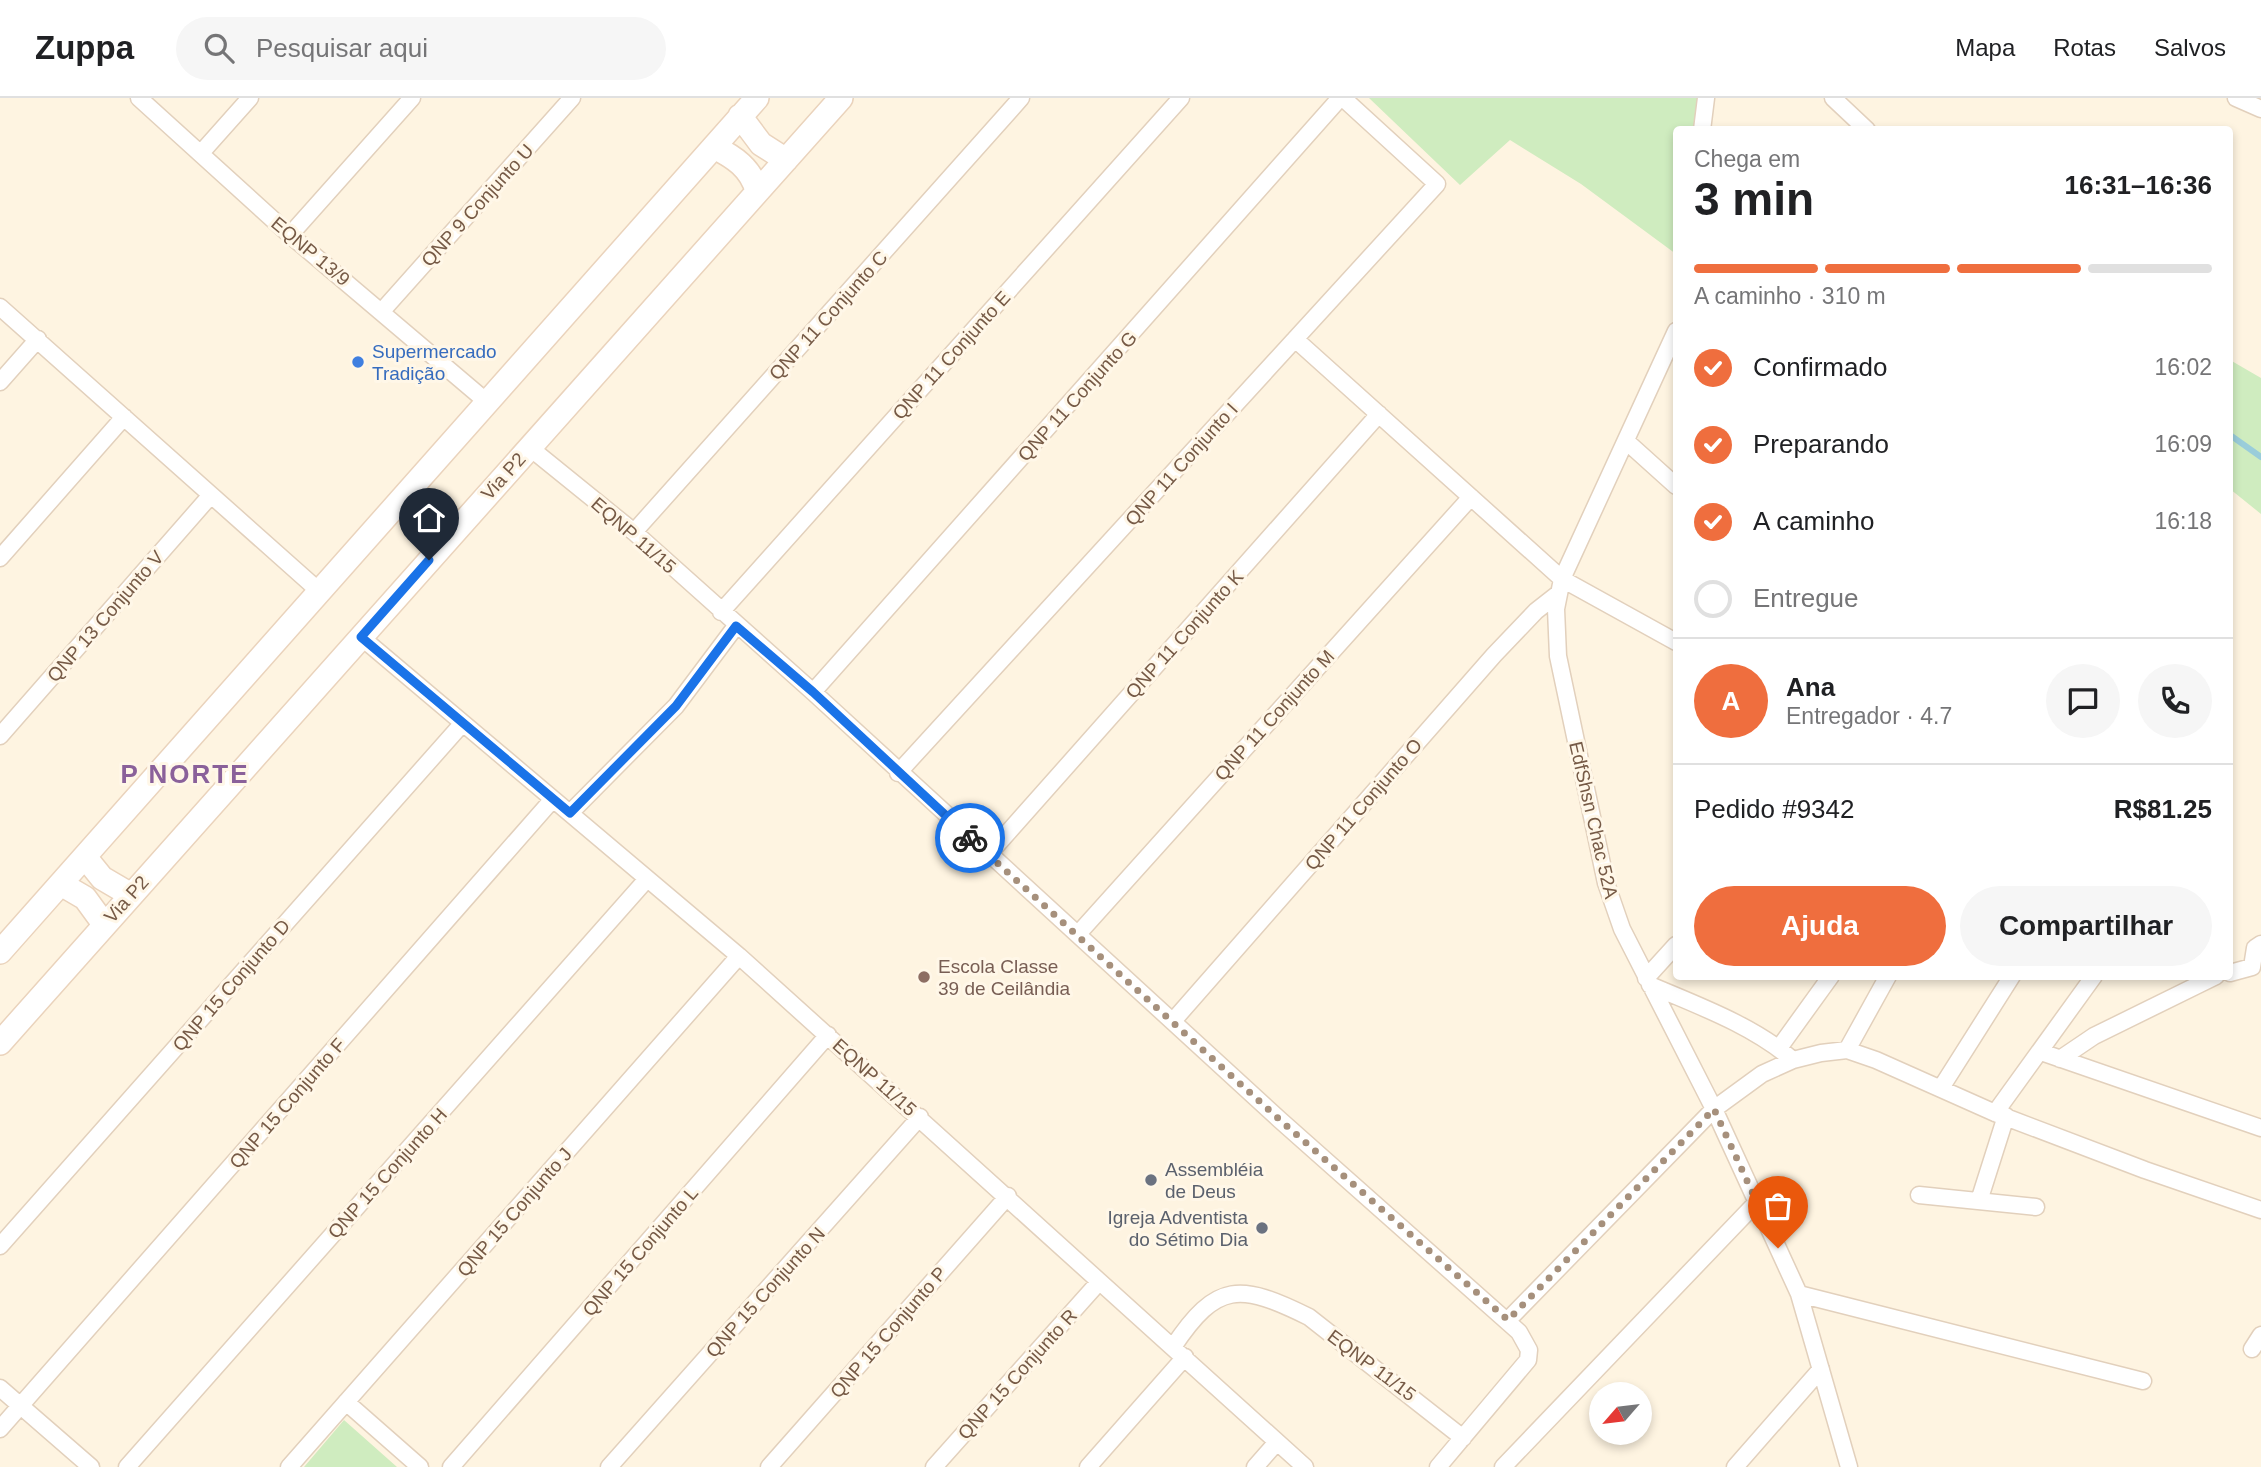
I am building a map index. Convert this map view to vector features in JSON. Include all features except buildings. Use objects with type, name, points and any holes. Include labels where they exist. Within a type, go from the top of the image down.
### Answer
[{"type":"main road","points":[[0,953],[757,98]]},
{"type":"main road","name":"Via P2","points":[[0,1043],[841,98]]},
{"type":"main road","points":[[740,116],[761,144],[786,160]]},
{"type":"main road","points":[[714,147],[729,154],[750,172],[757,191]]},
{"type":"main road","points":[[85,857],[102,878],[131,895]]},
{"type":"main road","points":[[61,884],[85,898],[104,924]]},
{"type":"street","name":"EQNP 13/9","points":[[139,98],[290,235],[487,402]]},
{"type":"street","points":[[201,153],[250,98]]},
{"type":"street","points":[[290,235],[412,98]]},
{"type":"street","name":"QNP 9 Conjunto U","points":[[382,311],[572,98]]},
{"type":"street","name":"QNP 11 Conjunto C","points":[[634,532],[1021,98]]},
{"type":"street","name":"QNP 11 Conjunto E","points":[[720,612],[1181,98]]},
{"type":"street","name":"QNP 11 Conjunto I","points":[[898,773],[1437,184],[1341,98]]},
{"type":"street","name":"QNP 11 Conjunto G","points":[[813,692],[1341,98]]},
{"type":"street","points":[[1703,126],[1706,98]]},
{"type":"street","points":[[1833,98],[1863,126]]},
{"type":"street","points":[[2236,98],[2261,108]]},
{"type":"street","points":[[0,307],[319,592]]},
{"type":"street","name":"EdfShsn Chac 52A","points":[[1673,338],[1561,586],[1556,609],[1558,656],[1606,883],[1622,929],[1714,1109],[1799,1294],[1849,1467]]},
{"type":"street","points":[[0,382],[38,339]]},
{"type":"street","points":[[1295,339],[1471,497],[1561,586],[1673,641]]},
{"type":"street","name":"QNP 11 Conjunto K","points":[[988,855],[1379,414]]},
{"type":"street","points":[[0,558],[124,417]]},
{"type":"street","points":[[1626,441],[1673,483]]},
{"type":"street","name":"EQNP 11/15","points":[[529,447],[634,532],[720,612],[813,692],[988,855],[1078,933],[1280,1120],[1508,1320],[1525,1339],[1528,1360],[1437,1467]]},
{"type":"street","name":"QNP 13 Conjunto V","points":[[0,736],[211,495]]},
{"type":"street","name":"QNP 11 Conjunto M","points":[[1078,933],[1471,497]]},
{"type":"street","name":"QNP 11 Conjunto O","points":[[1173,1021],[1494,655],[1561,586]]},
{"type":"street","points":[[570,813],[676,706],[736,626]]},
{"type":"street","name":"EQNP 11/15","points":[[361,637],[739,956],[1008,1196],[1099,1282],[1305,1467]]},
{"type":"street","name":"QNP 15 Conjunto D","points":[[0,1246],[461,724]]},
{"type":"street","name":"QNP 15 Conjunto F","points":[[0,1429],[553,799]]},
{"type":"street","name":"QNP 15 Conjunto H","points":[[127,1467],[648,879]]},
{"type":"street","points":[[2233,972],[2252,967],[2255,948],[2261,944]]},
{"type":"street","points":[[1673,949],[1648,982],[1727,1018],[1779,1048],[1793,1060]]},
{"type":"street","name":"QNP 15 Conjunto J","points":[[289,1467],[739,956]]},
{"type":"street","points":[[1779,1048],[1828,980]]},
{"type":"street","points":[[1847,1050],[1886,980]]},
{"type":"street","points":[[1941,1088],[2009,980]]},
{"type":"street","points":[[1979,1201],[2001,1114],[2091,980]]},
{"type":"street","points":[[2060,1059],[2094,1036],[2208,980]]},
{"type":"street","name":"QNP 15 Conjunto L","points":[[451,1467],[828,1035]]},
{"type":"street","points":[[1508,1320],[1714,1109],[1762,1074],[1793,1060],[1847,1050],[2145,1170],[2261,1210]]},
{"type":"street","points":[[2041,1052],[2261,1128]]},
{"type":"street","name":"QNP 15 Conjunto N","points":[[609,1467],[920,1117]]},
{"type":"street","points":[[1919,1195],[2036,1207]]},
{"type":"street","name":"QNP 15 Conjunto P","points":[[769,1467],[1008,1196]]},
{"type":"street","points":[[1503,1467],[1615,1347],[1756,1203]]},
{"type":"street","name":"QNP 15 Conjunto R","points":[[934,1467],[1099,1282]]},
{"type":"street","name":"EQNP 11/15","points":[[1179,1352],[1203,1307],[1225,1294],[1234,1293],[1287,1306],[1309,1317],[1463,1437]]},
{"type":"street","points":[[1799,1294],[2143,1381]]},
{"type":"street","points":[[2252,1349],[2261,1335]]},
{"type":"street","points":[[1088,1467],[1179,1352]]},
{"type":"street","points":[[1735,1467],[1821,1369]]},
{"type":"street","points":[[0,1388],[91,1467]]},
{"type":"street","points":[[346,1402],[420,1467]]},
{"type":"street","points":[[1255,1467],[1277,1442]]},
{"type":"green space","points":[[1369,98],[1711,98],[1711,126],[1673,126],[1673,252],[1581,184],[1510,140],[1460,185]]},
{"type":"green space","points":[[2233,362],[2261,378],[2261,514],[2233,491]]},
{"type":"green space","points":[[344,1420],[397,1467],[304,1467]]},
{"type":"waterway","points":[[2233,437],[2261,457]]},
{"type":"way so far","points":[[970,838],[1078,933],[1280,1120],[1508,1320],[1714,1109],[1778,1248]]},
{"type":"place","name":"Supermercado Tradição","points":[[358,362]]},
{"type":"place","name":"Escola Classe 39 de Ceilândia","points":[[924,977]]},
{"type":"place","name":"Assembléia de Deus","points":[[1151,1180]]},
{"type":"place","name":"Igreja Adventista do Sétimo Dia","points":[[1262,1228]]},
{"type":"district","name":"P NORTE","points":[[185,774]]},
{"type":"route","points":[[429,560],[361,637],[461,724],[570,813],[676,706],[736,626],[813,692],[970,838]]}]
